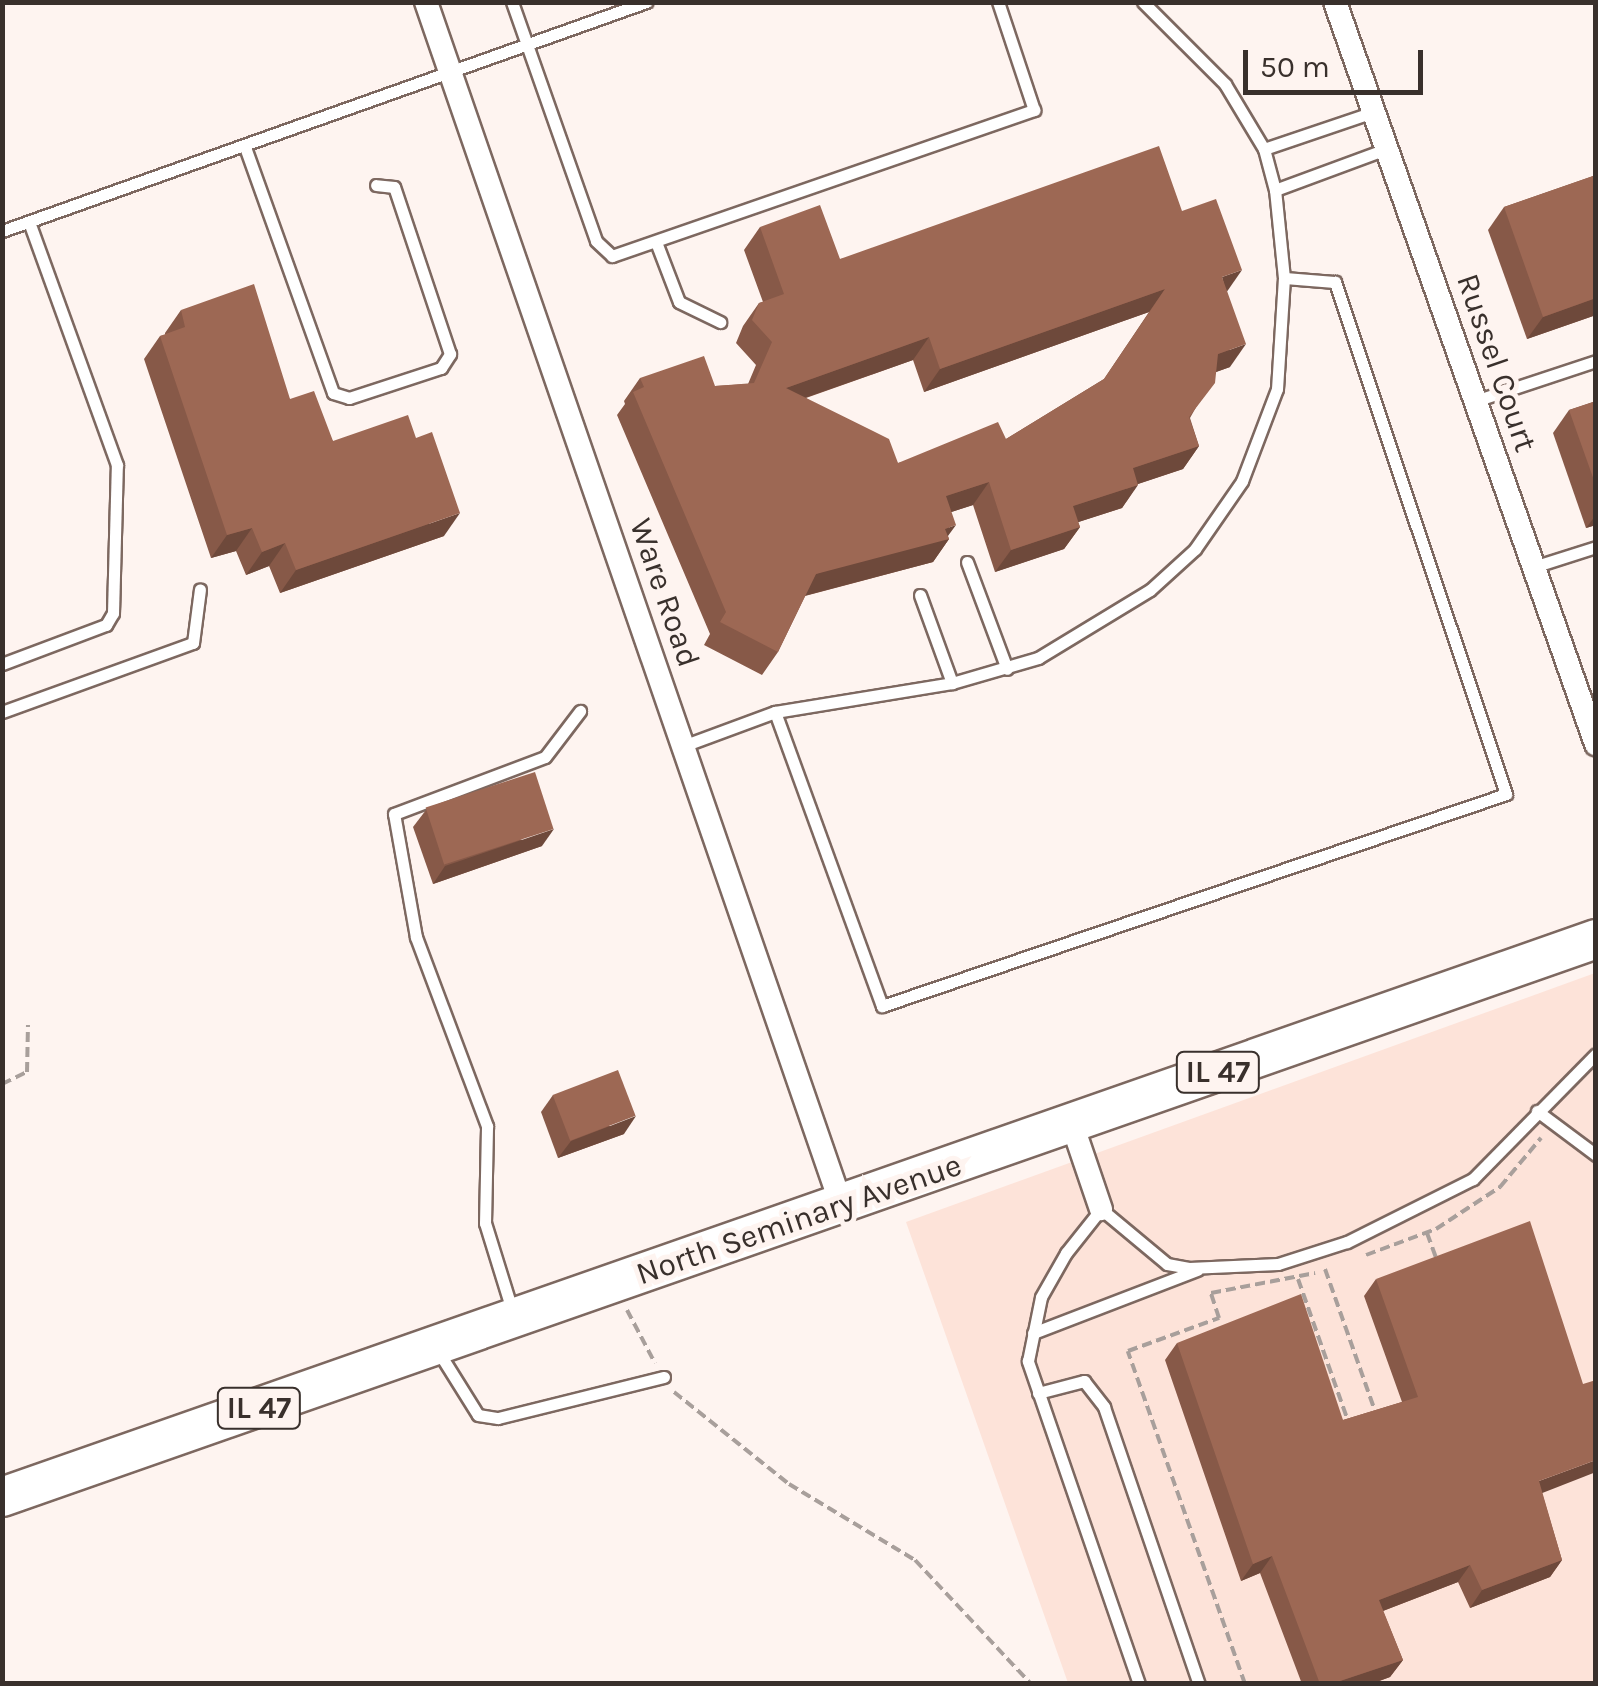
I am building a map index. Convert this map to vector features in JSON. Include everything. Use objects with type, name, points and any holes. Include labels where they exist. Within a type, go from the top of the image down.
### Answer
[{"type":"main road","name":"North Seminary Avenue","points":[[2,1497],[1596,939]]},
{"type":"street","name":"Ware Road","points":[[426,2],[841,1204]]},
{"type":"street","name":"Russel Court","points":[[1335,2],[1596,744]]},
{"type":"street","points":[[1072,1124],[1101,1209]]},
{"type":"lane","points":[[512,2],[600,248],[612,256],[1034,110],[998,2]]},
{"type":"lane","points":[[2,231],[646,2]]},
{"type":"lane","points":[[683,746],[776,712],[952,684],[1007,668],[1093,630],[1195,549],[1242,481],[1277,389],[1284,278],[1275,190],[1264,149],[1208,63],[1143,2]]},
{"type":"lane","points":[[1264,149],[1373,112]]},
{"type":"lane","points":[[245,147],[333,393],[349,398],[440,368],[450,354],[394,188],[376,186]]},
{"type":"lane","points":[[1275,190],[1386,149]]},
{"type":"lane","points":[[2,664],[106,625],[113,613],[117,465],[30,222]]},
{"type":"lane","points":[[656,242],[679,302],[720,322]]},
{"type":"lane","points":[[776,712],[882,1006],[1506,794],[1334,282],[1284,278]]},
{"type":"lane","points":[[1475,402],[1596,361]]},
{"type":"lane","points":[[1533,568],[1596,547]]},
{"type":"lane","points":[[967,562],[1007,668]]},
{"type":"lane","points":[[2,712],[193,643],[200,588]]},
{"type":"lane","points":[[920,595],[952,684]]},
{"type":"lane","points":[[516,1319],[485,1223],[487,1126],[416,938],[394,814],[545,758],[580,710]]},
{"type":"lane","points":[[1139,1684],[1028,1361],[1041,1297],[1101,1209],[1167,1264],[1200,1268],[1278,1264],[1381,1229],[1473,1178],[1596,1054]]},
{"type":"lane","points":[[1536,1112],[1555,1121],[1596,1155]]},
{"type":"lane","points":[[1033,1333],[1200,1268]]},
{"type":"lane","points":[[436,1347],[478,1415],[498,1418],[664,1377]]},
{"type":"lane","points":[[1038,1393],[1084,1381],[1104,1407],[1199,1684]]},
{"type":"path","points":[[2,1084],[27,1072],[28,1025]]},
{"type":"path","points":[[1359,1257],[1427,1233],[1500,1187],[1555,1121]]},
{"type":"path","points":[[1427,1233],[1439,1268]]},
{"type":"path","points":[[1222,1327],[1211,1293],[1298,1279],[1342,1263]]},
{"type":"path","points":[[1325,1270],[1379,1423]]},
{"type":"path","points":[[1298,1279],[1352,1431]]},
{"type":"path","points":[[617,1284],[678,1400],[790,1484],[915,1560],[1030,1684]]},
{"type":"path","points":[[1218,1318],[1128,1351],[1245,1684]]},
{"type":"shaded area","points":[[1595,973],[1595,1683],[1068,1683],[906,1222]]},
{"type":"building","points":[[1159,146],[1182,211],[1216,199],[1242,270],[1222,277],[1246,344],[1218,354],[1215,383],[1189,417],[1199,446],[1133,468],[1138,485],[1073,506],[1080,527],[1011,550],[989,482],[946,496],[956,525],[945,529],[949,539],[816,574],[778,652],[720,622],[726,612],[633,392],[644,387],[640,378],[704,356],[715,386],[754,383],[772,342],[752,320],[759,303],[784,294],[760,227],[820,205],[840,259]],"holes":[[[1165,289],[1104,379],[1006,439],[998,422],[898,463],[889,439],[786,388],[929,337],[940,369]]]},
{"type":"building","points":[[1596,175],[1596,298],[1543,317],[1504,207]]},
{"type":"building","points":[[254,284],[290,399],[314,391],[333,441],[408,415],[416,438],[432,432],[460,513],[296,570],[285,543],[262,552],[252,528],[227,535],[160,336],[185,327],[181,310]]},
{"type":"building","points":[[1596,401],[1596,486],[1569,410]]},
{"type":"building","points":[[535,772],[554,829],[444,865],[426,808]]},
{"type":"building","points":[[618,1070],[636,1116],[570,1141],[553,1095]]},
{"type":"building","points":[[1530,1221],[1583,1384],[1596,1380],[1596,1460],[1539,1481],[1562,1560],[1482,1590],[1470,1565],[1379,1600],[1403,1660],[1331,1684],[1320,1684],[1272,1556],[1253,1564],[1177,1343],[1301,1294],[1343,1420],[1418,1397],[1376,1279]]}]
